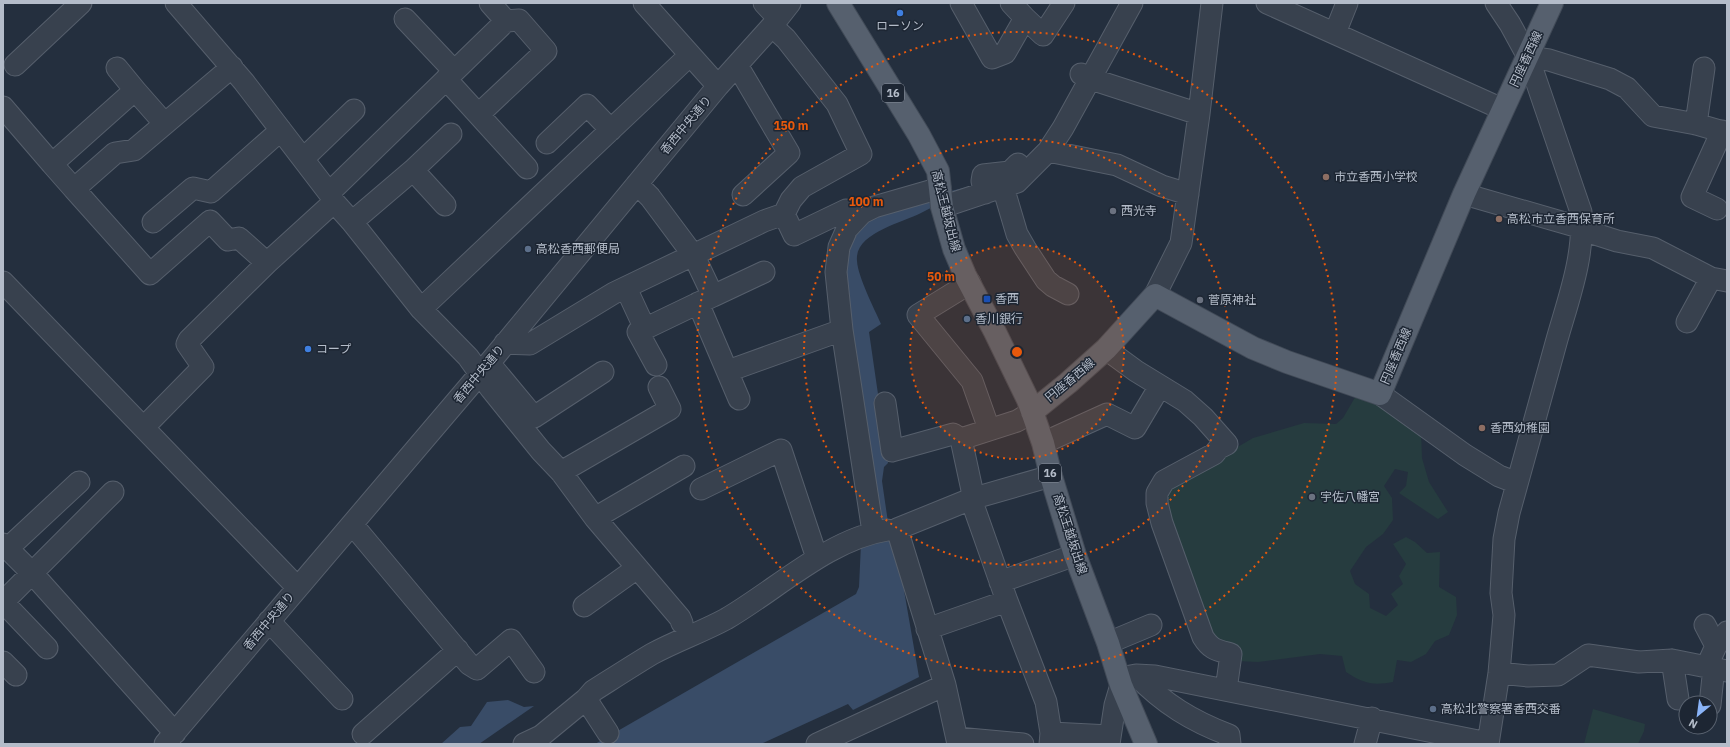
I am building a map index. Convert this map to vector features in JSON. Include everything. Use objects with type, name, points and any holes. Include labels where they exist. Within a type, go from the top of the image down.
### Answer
[{"type":"main road","name":"高松王越坂出線","points":[[838,3],[919,135],[938,171],[941,197],[954,249],[1032,412],[1043,443],[1051,476],[1075,555],[1108,643],[1126,679],[1146,744]]},
{"type":"main road","name":"円座香西線","points":[[1032,412],[1068,384],[1106,349],[1155,295],[1253,348],[1293,364],[1380,394],[1464,194],[1552,3]]},
{"type":"street","points":[[15,65],[81,3]]},
{"type":"street","points":[[176,3],[232,67],[332,198],[421,309],[468,357],[484,368],[534,417],[603,372]]},
{"type":"street","points":[[490,3],[506,21]]},
{"type":"street","points":[[644,3],[718,86]]},
{"type":"street","points":[[505,344],[530,344],[626,288],[694,256],[716,243],[764,221],[784,214],[791,200],[802,187],[861,154],[836,104],[786,39],[780,16],[764,3]]},
{"type":"street","points":[[961,3],[992,58],[1005,53],[1025,18]]},
{"type":"street","points":[[1011,3],[1043,35],[1064,3]]},
{"type":"street","points":[[1023,744],[957,741],[945,685],[927,629],[884,530],[842,330],[836,272],[838,247],[847,229],[862,213],[874,207],[941,197],[1000,182],[1048,151],[1064,128],[1119,3]]},
{"type":"street","points":[[1000,182],[1053,126],[1132,3]]},
{"type":"street","points":[[1155,295],[1181,243],[1200,114],[1212,3]]},
{"type":"street","points":[[1267,3],[1502,109]]},
{"type":"street","points":[[1335,33],[1347,3]]},
{"type":"street","points":[[1126,679],[1155,676],[1372,718],[1488,743],[1499,673],[1504,615],[1501,593],[1504,539],[1517,483],[1570,293],[1580,252],[1582,229],[1581,212],[1528,57],[1510,24],[1496,3]]},
{"type":"street","name":"香西中央通り","points":[[170,738],[505,344],[718,86],[780,16]]},
{"type":"street","points":[[405,19],[479,114],[526,168]]},
{"type":"street","points":[[144,427],[203,367],[187,344],[189,340],[332,198],[450,75],[506,21],[519,20],[546,51],[479,114]]},
{"type":"street","points":[[421,309],[690,55]]},
{"type":"street","points":[[1528,57],[1549,60],[1610,78],[1627,88],[1653,116],[1696,124],[1724,132],[1692,197],[1717,209]]},
{"type":"street","points":[[737,64],[789,153],[743,195]]},
{"type":"street","points":[[74,189],[115,153],[134,150],[164,123],[232,67]]},
{"type":"street","points":[[116,68],[164,123]]},
{"type":"street","points":[[1696,124],[1704,68]]},
{"type":"street","points":[[1086,76],[1200,114]]},
{"type":"street","points":[[52,164],[135,90]]},
{"type":"street","points":[[548,143],[587,105],[611,130]]},
{"type":"street","points":[[3,106],[52,164],[150,274],[210,221],[228,240],[239,238],[267,263]]},
{"type":"street","points":[[303,159],[354,110]]},
{"type":"street","points":[[153,222],[193,188],[211,192],[281,130]]},
{"type":"street","points":[[352,222],[413,170],[451,134]]},
{"type":"street","points":[[1048,151],[1117,165],[1162,186],[1188,194]]},
{"type":"street","points":[[413,170],[445,205]]},
{"type":"street","points":[[1000,182],[1017,234],[1025,248],[1046,280],[1053,286],[1068,294]]},
{"type":"street","points":[[637,184],[694,256],[705,300],[728,372],[739,399]]},
{"type":"street","points":[[1464,194],[1592,232],[1617,241],[1653,248],[1722,276],[1687,322]]},
{"type":"street","points":[[784,214],[794,235],[846,210],[862,213]]},
{"type":"street","points":[[656,365],[638,332],[764,272]]},
{"type":"street","points":[[3,282],[297,587]]},
{"type":"street","points":[[970,283],[918,315],[972,381],[989,430]]},
{"type":"street","points":[[626,288],[645,329]]},
{"type":"street","points":[[728,372],[842,330]]},
{"type":"street","points":[[1106,349],[1160,386],[1185,400],[1228,444],[1219,448],[1214,454],[1164,481],[1157,493],[1157,502],[1162,523],[1203,637],[1209,646],[1216,650],[1231,654],[1226,690]]},
{"type":"street","points":[[484,368],[537,446],[560,472],[595,518],[680,618],[682,623]]},
{"type":"street","points":[[1043,443],[1107,414],[1135,428],[1160,386]]},
{"type":"street","points":[[560,472],[670,409],[659,387]]},
{"type":"street","points":[[1380,394],[1465,455],[1499,476],[1517,483]]},
{"type":"street","points":[[886,403],[892,451],[953,434],[961,439],[972,490],[972,499],[1004,592],[1046,702],[1050,739],[1109,740],[1115,705],[1126,679]]},
{"type":"street","points":[[961,439],[1017,420],[1032,412]]},
{"type":"street","points":[[701,489],[781,450],[814,549],[819,557]]},
{"type":"street","points":[[595,518],[684,466]]},
{"type":"street","points":[[524,744],[541,736],[593,692],[652,654],[725,619],[819,557],[840,545],[972,499],[1051,476]]},
{"type":"street","points":[[79,482],[5,546],[32,572],[170,738]]},
{"type":"street","points":[[47,648],[3,602],[113,492]]},
{"type":"street","points":[[352,524],[469,664],[477,669],[511,640],[534,672]]},
{"type":"street","points":[[927,629],[1004,592],[1075,555]]},
{"type":"street","points":[[584,606],[637,568]]},
{"type":"street","points":[[269,621],[342,700]]},
{"type":"street","points":[[1108,643],[1151,625]]},
{"type":"street","points":[[1705,626],[1721,639],[1712,695]]},
{"type":"street","points":[[363,734],[458,650]]},
{"type":"street","points":[[1499,673],[1528,676],[1558,675],[1588,655],[1639,662],[1672,660],[1716,668]]},
{"type":"street","points":[[1672,660],[1678,699]]},
{"type":"street","points":[[1126,679],[1148,688],[1176,709],[1202,724],[1229,735],[1230,744]]},
{"type":"street","points":[[817,744],[945,685]]},
{"type":"street","points":[[586,699],[608,732]]},
{"type":"street","points":[[1365,744],[1372,718]]},
{"type":"green space","points":[[1357,394],[1384,405],[1421,432],[1422,458],[1429,482],[1448,512],[1438,519],[1399,493],[1406,486],[1408,472],[1395,469],[1384,486],[1392,498],[1393,520],[1383,534],[1366,547],[1350,571],[1355,584],[1369,594],[1370,608],[1386,616],[1398,605],[1391,594],[1403,584],[1399,576],[1406,564],[1393,544],[1406,537],[1415,542],[1427,553],[1440,552],[1439,587],[1456,597],[1457,615],[1449,635],[1435,641],[1426,654],[1411,662],[1397,660],[1393,682],[1379,684],[1368,683],[1346,672],[1342,656],[1320,654],[1258,662],[1237,661],[1214,643],[1160,496],[1217,459],[1253,438],[1304,423],[1336,424],[1343,418]]},
{"type":"green space","points":[[1593,709],[1645,724],[1644,731],[1638,744],[1584,744]]},
{"type":"water","points":[[975,185],[913,217],[881,230],[863,243],[858,251],[858,268],[863,284],[881,324],[869,332],[888,463],[884,467],[882,481],[890,536],[896,544],[919,677],[853,710],[848,704],[761,744],[595,744],[856,594],[859,587],[861,544],[877,538],[841,264],[864,218],[927,197]]},
{"type":"water","points":[[508,700],[524,707],[534,706],[479,744],[441,744],[460,727],[471,726],[487,702]]},
{"type":"place","name":"ローソン","points":[[900,13]]},
{"type":"place","name":"市立香西小学校","points":[[1326,177]]},
{"type":"place","name":"西光寺","points":[[1113,211]]},
{"type":"place","name":"高松市立香西保育所","points":[[1499,219]]},
{"type":"place","name":"高松香西郵便局","points":[[528,249]]},
{"type":"place","name":"香西","points":[[987,299]]},
{"type":"place","name":"菅原神社","points":[[1200,300]]},
{"type":"place","name":"香川銀行","points":[[967,319]]},
{"type":"place","name":"コープ","points":[[308,349]]},
{"type":"place","name":"香西幼稚園","points":[[1482,428]]},
{"type":"place","name":"宇佐八幡宮","points":[[1312,497]]},
{"type":"place","name":"高松北警察署香西交番","points":[[1433,709]]}]
